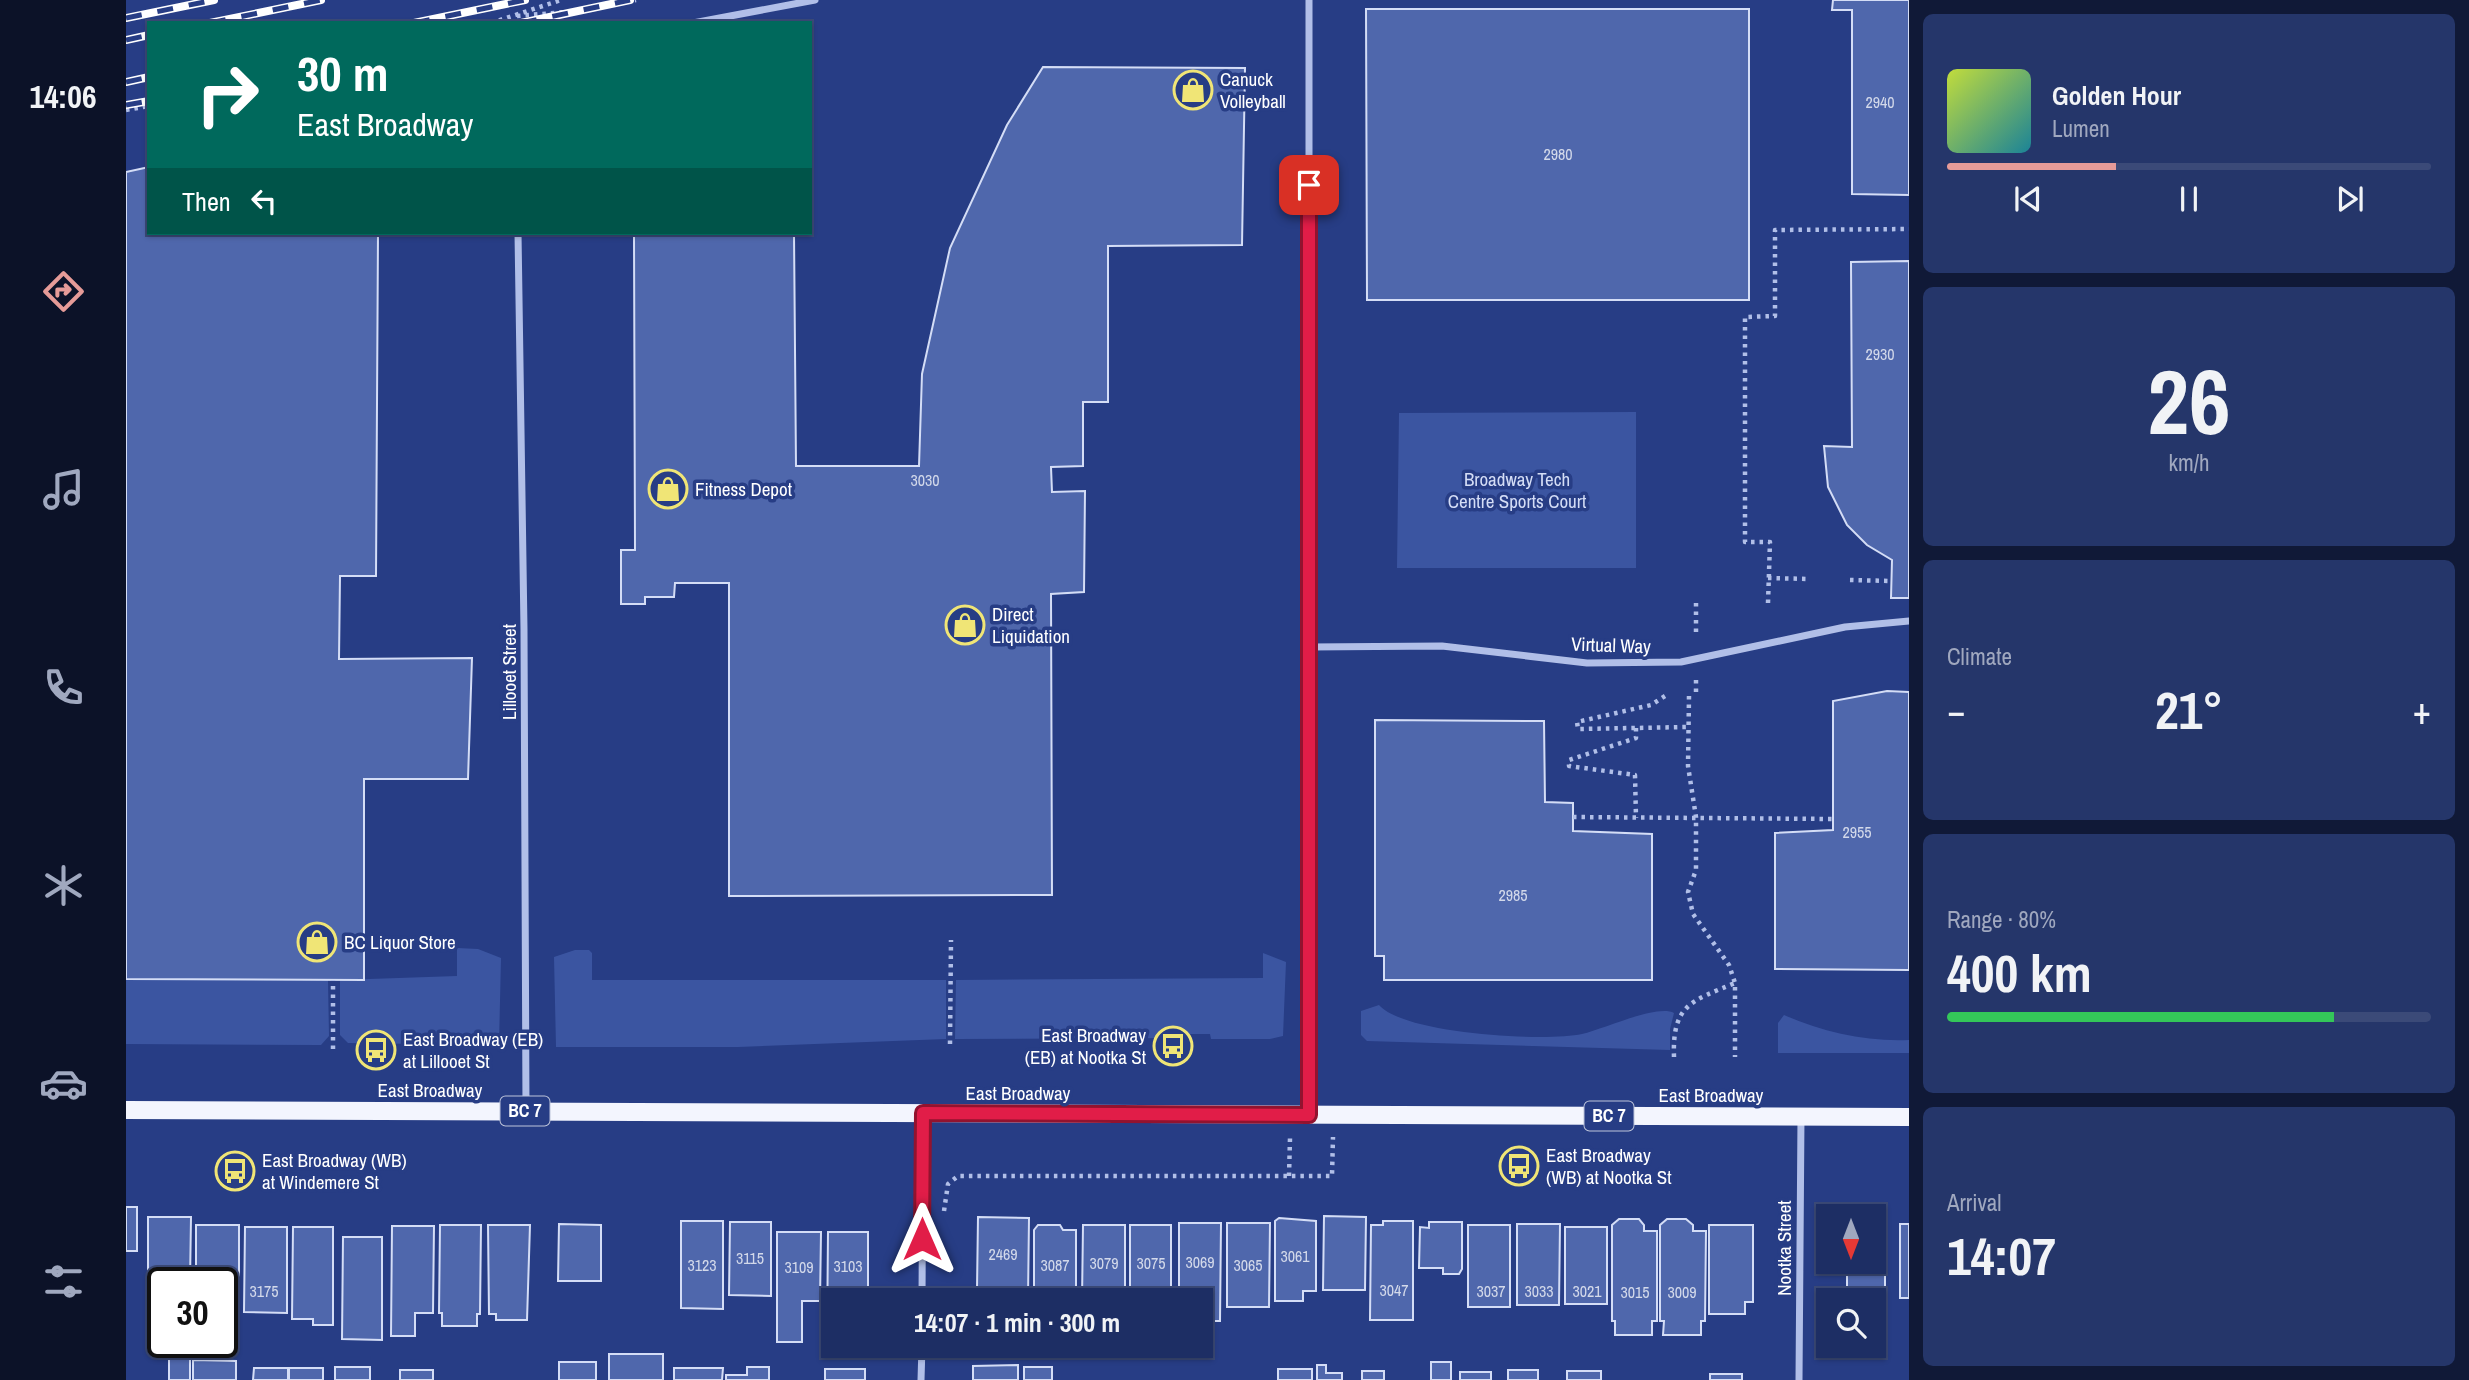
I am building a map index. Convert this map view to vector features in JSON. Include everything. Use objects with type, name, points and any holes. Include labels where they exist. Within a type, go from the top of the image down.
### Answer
[{"type":"main road","name":"East Broadway","points":[[126,1110],[1909,1117]]},
{"type":"street","points":[[704,21],[815,0]]},
{"type":"street","points":[[1309,0],[1309,1115]]},
{"type":"street","name":"Lillooet Street","points":[[518,235],[524,643],[526,1111]]},
{"type":"street","name":"Virtual Way","points":[[1310,647],[1442,646],[1587,663],[1681,662],[1845,627],[1909,621]]},
{"type":"street","points":[[922,1288],[923,1113]]},
{"type":"street","name":"Nootka Street","points":[[1799,1380],[1801,1116]]},
{"type":"street","points":[[921,1380],[922,1358]]},
{"type":"path","points":[[498,21],[561,0]]},
{"type":"path","points":[[517,16],[578,11],[636,0]]},
{"type":"path","points":[[517,16],[517,21]]},
{"type":"path","points":[[126,110],[147,106]]},
{"type":"path","points":[[1768,603],[1770,542],[1745,542],[1745,317],[1775,316],[1775,230],[1909,229]]},
{"type":"path","points":[[1768,578],[1809,579]]},
{"type":"path","points":[[1850,580],[1891,581]]},
{"type":"path","points":[[1696,603],[1696,637]]},
{"type":"path","points":[[1696,680],[1696,695]]},
{"type":"path","points":[[1665,696],[1651,705],[1577,722],[1578,730],[1688,727]]},
{"type":"path","points":[[1689,696],[1688,766],[1696,817],[1696,870],[1688,892],[1693,915],[1728,965],[1735,983],[1735,1057]]},
{"type":"path","points":[[1636,728],[1636,738],[1569,760],[1569,766],[1635,775],[1636,818]]},
{"type":"path","points":[[1573,817],[1833,818]]},
{"type":"path","points":[[950,1044],[951,940]]},
{"type":"path","points":[[333,979],[333,1049]]},
{"type":"path","points":[[1674,1057],[1673,1030],[1683,1010],[1693,1000],[1735,983]]},
{"type":"path","points":[[1289,1158],[1289,1176]]},
{"type":"path","points":[[958,1176],[1332,1176],[1333,1158]]},
{"type":"green space","name":"Broadway Tech Centre Sports Court","points":[[1636,412],[1636,568],[1397,568],[1399,413]]},
{"type":"green space","points":[[457,948],[478,949],[501,958],[499,1045],[348,1043],[340,1035],[340,980],[457,976]]},
{"type":"green space","points":[[575,950],[589,950],[592,953],[592,980],[946,980],[946,1039],[738,1047],[556,1047],[554,957]]},
{"type":"green space","points":[[1263,953],[1286,962],[1283,1036],[1270,1039],[1211,1039],[1210,1034],[1184,1034],[1184,1038],[955,1039],[956,980],[1263,978]]},
{"type":"green space","points":[[126,979],[328,980],[329,1036],[321,1045],[126,1044]]},
{"type":"green space","points":[[1379,1005],[1393,1015],[1444,1029],[1538,1037],[1582,1034],[1643,1014],[1666,1011],[1674,1013],[1670,1029],[1670,1050],[1367,1041],[1361,1035],[1361,1011]]},
{"type":"green space","points":[[1784,1015],[1845,1035],[1909,1040],[1909,1053],[1778,1053],[1778,1023]]},
{"type":"building","points":[[1833,0],[1909,0],[1909,195],[1852,194],[1852,10],[1832,10]]},
{"type":"building","points":[[1366,9],[1749,9],[1749,300],[1367,300]]},
{"type":"building","points":[[1043,67],[1245,68],[1242,245],[1108,246],[1108,402],[1083,402],[1083,466],[1051,467],[1052,492],[1085,491],[1084,592],[1051,594],[1052,895],[729,896],[729,583],[675,583],[674,597],[645,597],[645,604],[621,604],[621,550],[635,550],[634,235],[794,235],[796,466],[919,466],[922,374],[950,248],[1007,125]]},
{"type":"building","points":[[147,167],[147,235],[378,235],[376,576],[340,576],[339,659],[472,658],[468,779],[364,779],[364,980],[126,979],[126,172]]},
{"type":"building","points":[[1909,261],[1909,598],[1891,598],[1892,560],[1867,545],[1847,525],[1828,487],[1824,446],[1852,447],[1851,262]]},
{"type":"building","points":[[1887,691],[1909,692],[1909,970],[1775,969],[1775,833],[1833,830],[1833,701]]},
{"type":"building","points":[[1375,720],[1544,721],[1545,802],[1573,803],[1573,831],[1652,834],[1652,980],[1384,980],[1384,956],[1375,956]]},
{"type":"building","points":[[126,1207],[137,1207],[137,1251],[126,1251]]},
{"type":"building","points":[[1324,1216],[1366,1217],[1365,1290],[1323,1290]]},
{"type":"building","points":[[148,1217],[191,1217],[190,1267],[148,1267]]},
{"type":"building","points":[[978,1217],[1029,1218],[1028,1288],[977,1288]]},
{"type":"building","points":[[1279,1218],[1316,1221],[1316,1291],[1303,1291],[1303,1301],[1275,1301],[1275,1221]]},
{"type":"building","points":[[1619,1219],[1639,1219],[1644,1225],[1644,1231],[1657,1231],[1657,1321],[1652,1321],[1652,1335],[1615,1335],[1615,1321],[1612,1321],[1612,1225]]},
{"type":"building","points":[[1667,1219],[1686,1219],[1693,1225],[1693,1231],[1706,1231],[1705,1321],[1701,1321],[1701,1335],[1663,1335],[1664,1321],[1660,1321],[1660,1225]]},
{"type":"building","points":[[681,1221],[723,1221],[723,1309],[681,1308]]},
{"type":"building","points":[[1383,1221],[1413,1221],[1413,1320],[1370,1320],[1371,1225],[1383,1225]]},
{"type":"building","points":[[730,1222],[771,1222],[771,1296],[729,1295]]},
{"type":"building","points":[[1429,1222],[1462,1222],[1462,1269],[1459,1274],[1443,1274],[1443,1268],[1419,1268],[1420,1227],[1429,1228]]},
{"type":"building","points":[[1179,1223],[1221,1223],[1220,1321],[1213,1321],[1213,1288],[1179,1288]]},
{"type":"building","points":[[1227,1223],[1270,1223],[1269,1307],[1227,1307]]},
{"type":"building","points":[[559,1224],[601,1225],[601,1281],[558,1281]]},
{"type":"building","points":[[1517,1224],[1560,1224],[1559,1305],[1517,1305]]},
{"type":"building","points":[[1900,1224],[1909,1224],[1909,1298],[1900,1298]]},
{"type":"building","points":[[196,1225],[239,1225],[239,1291],[238,1267],[196,1267]]},
{"type":"building","points":[[440,1225],[481,1225],[480,1314],[477,1314],[477,1326],[442,1326],[442,1313],[439,1313]]},
{"type":"building","points":[[488,1225],[530,1225],[527,1320],[496,1320],[496,1314],[489,1314]]},
{"type":"building","points":[[1038,1225],[1060,1225],[1063,1230],[1076,1230],[1076,1288],[1034,1288],[1034,1230]]},
{"type":"building","points":[[1083,1225],[1125,1225],[1125,1288],[1082,1288]]},
{"type":"building","points":[[1130,1225],[1171,1225],[1171,1288],[1130,1288]]},
{"type":"building","points":[[1468,1225],[1510,1225],[1510,1307],[1468,1307]]},
{"type":"building","points":[[1709,1225],[1753,1225],[1753,1302],[1745,1302],[1745,1314],[1709,1314]]},
{"type":"building","points":[[392,1226],[434,1226],[433,1313],[415,1313],[415,1336],[391,1336]]},
{"type":"building","points":[[245,1227],[287,1227],[287,1313],[244,1312]]},
{"type":"building","points":[[293,1227],[333,1227],[333,1325],[313,1325],[313,1319],[292,1319]]},
{"type":"building","points":[[1565,1227],[1607,1227],[1607,1304],[1565,1304]]},
{"type":"building","points":[[777,1232],[821,1232],[820,1301],[802,1301],[802,1342],[777,1342]]},
{"type":"building","points":[[828,1232],[868,1232],[868,1288],[827,1288]]},
{"type":"building","points":[[343,1237],[382,1237],[382,1340],[342,1339]]},
{"type":"building","points":[[1847,1274],[1885,1274],[1885,1288],[1847,1288]]},
{"type":"building","points":[[609,1354],[663,1354],[663,1380],[609,1380]]},
{"type":"building","points":[[169,1358],[190,1358],[190,1380],[169,1380]]},
{"type":"building","points":[[193,1360],[236,1361],[236,1380],[193,1380]]},
{"type":"building","points":[[559,1362],[596,1362],[596,1380],[559,1380]]},
{"type":"building","points":[[1431,1362],[1451,1362],[1451,1380],[1431,1380]]},
{"type":"building","points":[[1018,1365],[1018,1380],[973,1380],[973,1366]]},
{"type":"building","points":[[1317,1365],[1326,1365],[1326,1373],[1342,1373],[1342,1380],[1317,1380]]},
{"type":"building","points":[[335,1367],[370,1367],[370,1380],[335,1380]]},
{"type":"building","points":[[747,1367],[769,1367],[769,1380],[726,1380],[726,1375],[747,1375]]},
{"type":"building","points":[[1024,1367],[1052,1367],[1052,1380],[1024,1380]]},
{"type":"building","points":[[254,1368],[288,1368],[288,1380],[253,1380]]},
{"type":"building","points":[[289,1368],[323,1368],[323,1380],[289,1380]]},
{"type":"building","points":[[674,1368],[723,1368],[722,1380],[674,1380]]},
{"type":"building","points":[[825,1369],[865,1369],[865,1380],[825,1380]]},
{"type":"building","points":[[1278,1369],[1312,1369],[1312,1380],[1278,1380]]},
{"type":"building","points":[[400,1370],[433,1370],[433,1380],[400,1380]]},
{"type":"building","points":[[1508,1370],[1538,1370],[1538,1380],[1508,1380]]},
{"type":"building","points":[[1362,1371],[1384,1371],[1384,1380],[1362,1380]]},
{"type":"building","points":[[1567,1371],[1601,1371],[1601,1380],[1567,1380]]},
{"type":"building","points":[[1460,1372],[1491,1372],[1491,1380],[1460,1380]]},
{"type":"building","points":[[1710,1374],[1742,1374],[1742,1380],[1710,1380]]},
{"type":"railway","points":[[126,18],[214,0]]},
{"type":"railway","points":[[220,21],[321,0]]},
{"type":"railway","points":[[424,21],[525,0]]},
{"type":"railway","points":[[530,21],[630,0]]},
{"type":"railway","points":[[126,40],[147,35]]},
{"type":"railway","points":[[126,82],[147,77]]},
{"type":"railway","points":[[126,105],[147,101]]},
{"type":"place","name":"Canuck Volleyball","points":[[1193,90]]},
{"type":"place","name":"Fitness Depot","points":[[668,489]]},
{"type":"place","name":"Direct Liquidation","points":[[965,625]]},
{"type":"place","name":"BC Liquor Store","points":[[317,942]]},
{"type":"place","name":"East Broadway (EB) at Nootka St","points":[[1173,1046]]},
{"type":"place","name":"East Broadway (EB) at Lillooet St","points":[[376,1050]]},
{"type":"place","name":"East Broadway (WB) at Nootka St","points":[[1519,1166]]},
{"type":"place","name":"East Broadway (WB) at Windemere St","points":[[235,1171]]},
{"type":"route","points":[[922,1239],[923,1113],[1309,1115],[1309,185]]}]
